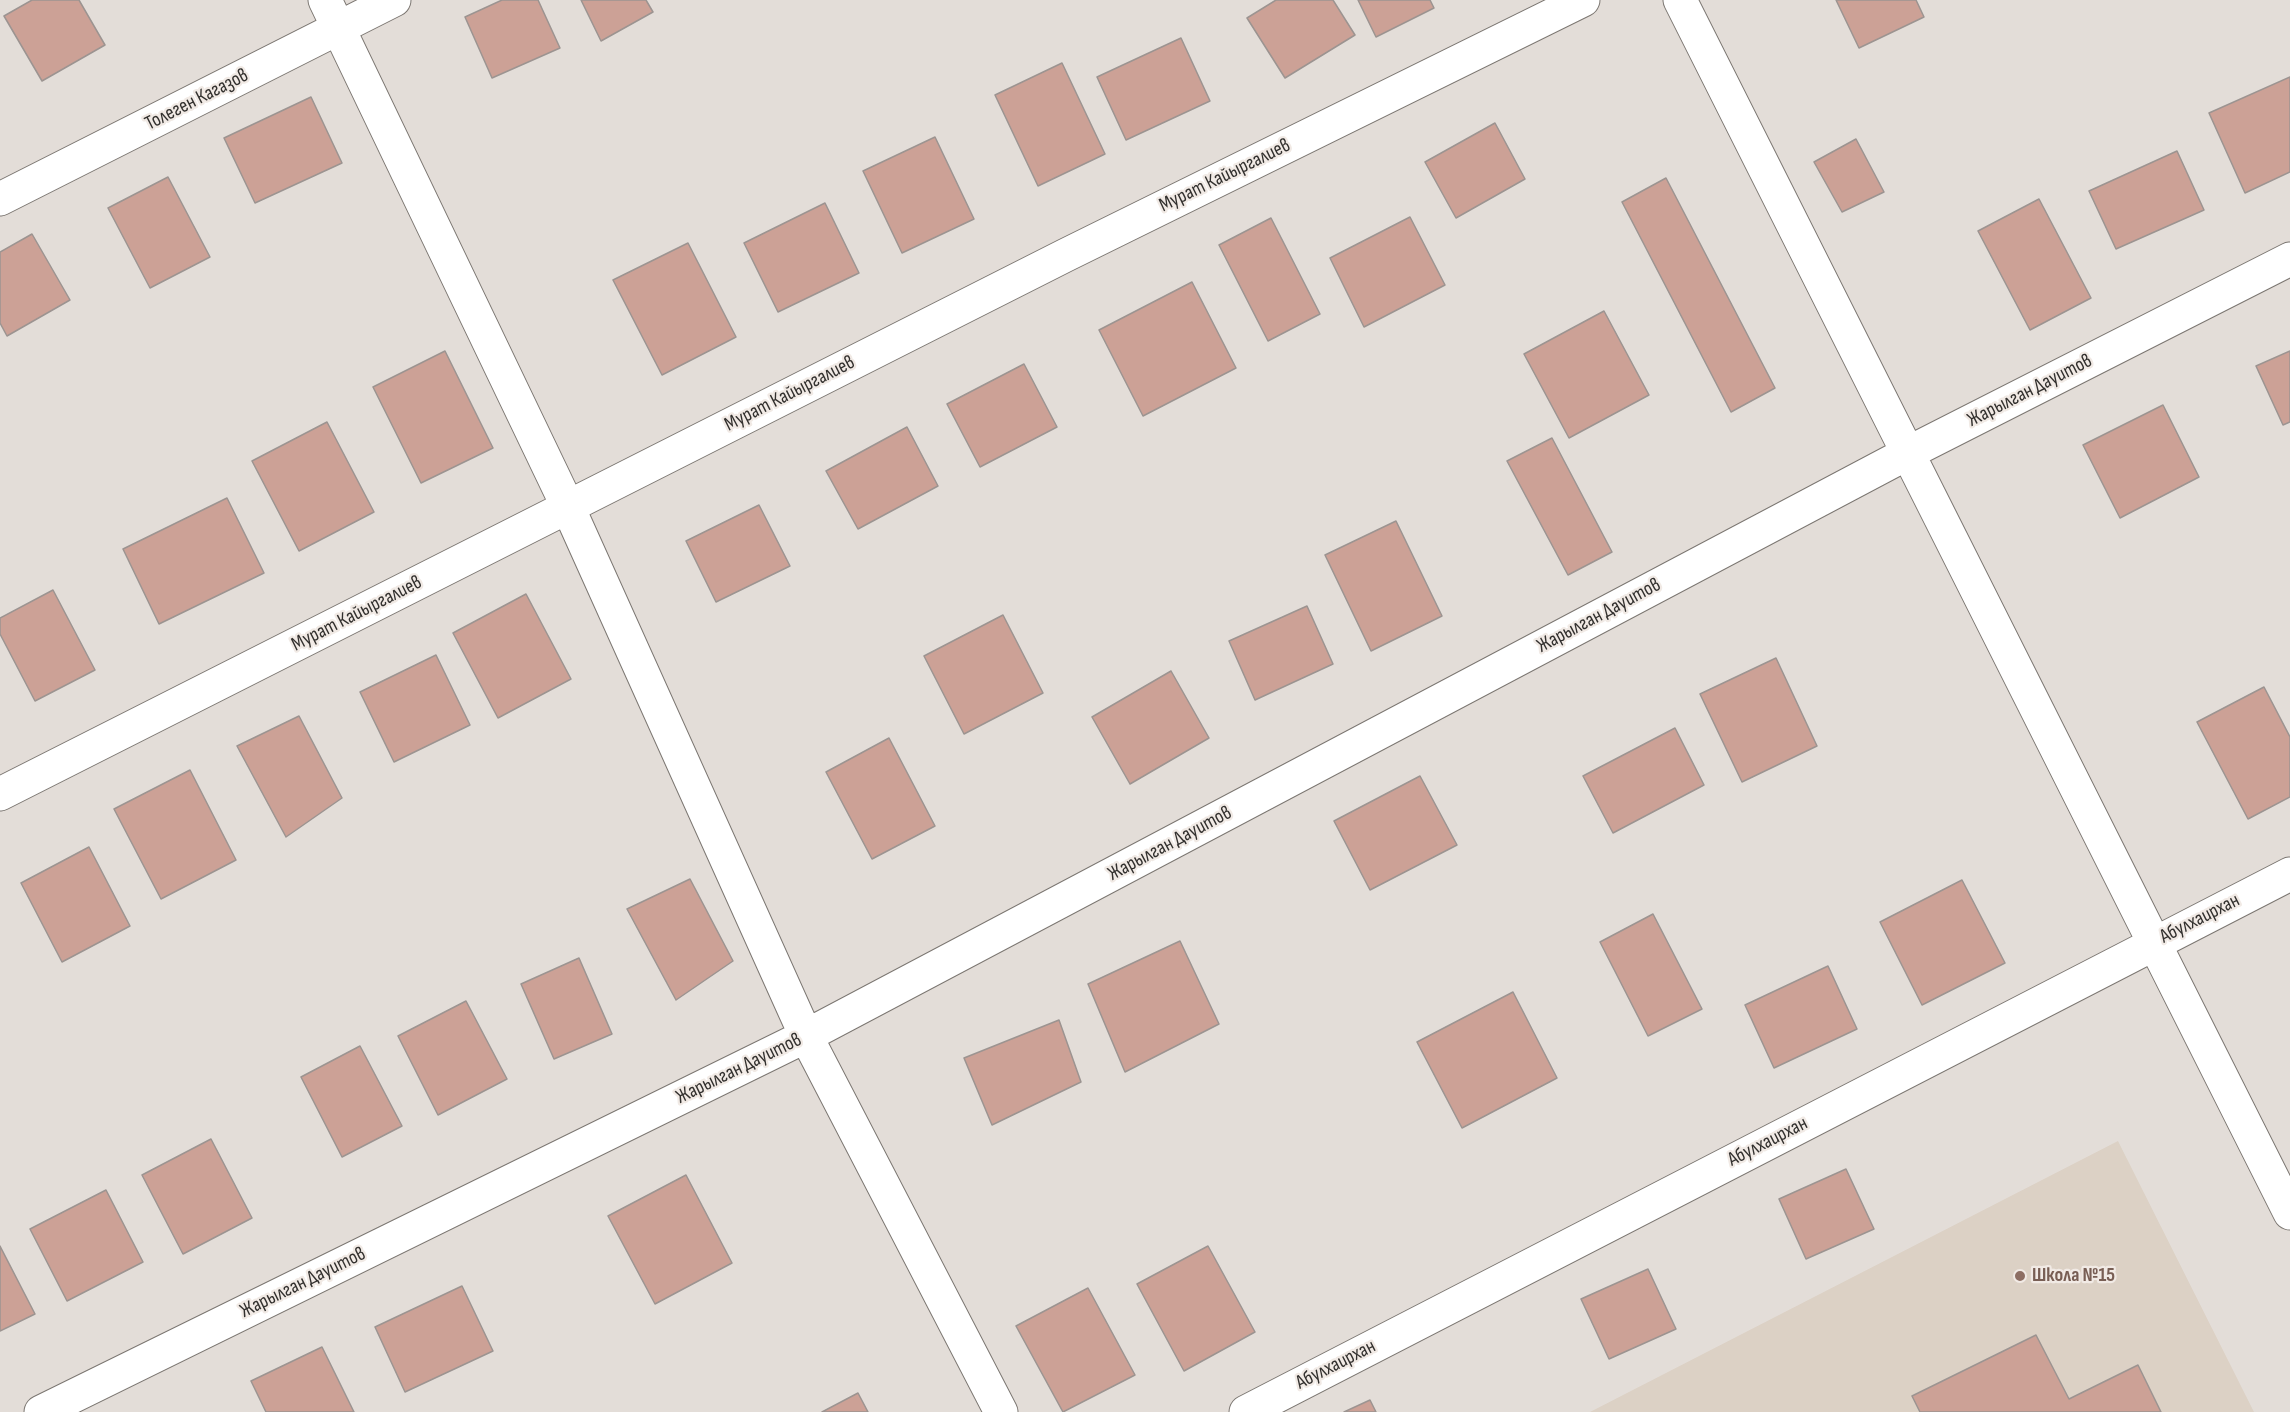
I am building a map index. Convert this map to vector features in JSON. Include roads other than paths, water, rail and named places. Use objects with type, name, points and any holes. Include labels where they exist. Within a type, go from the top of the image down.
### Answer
[{"type":"street","points":[[325,0],[568,507],[806,1036],[1001,1412]]},
{"type":"street","name":"Толеген Кагазов","points":[[0,199],[394,0]]},
{"type":"street","name":"Мурат Кайыргалиев","points":[[0,794],[1066,255],[1540,9],[1583,0]]},
{"type":"street","points":[[1680,0],[2290,1213]]},
{"type":"street","name":"Жарылган Дауитов","points":[[41,1412],[806,1036],[1908,453],[2290,259]]},
{"type":"street","name":"Абулхаирхан","points":[[1246,1412],[2154,942],[2290,874]]},
{"type":"place","name":"Школа №15","points":[[2020,1276]]}]
